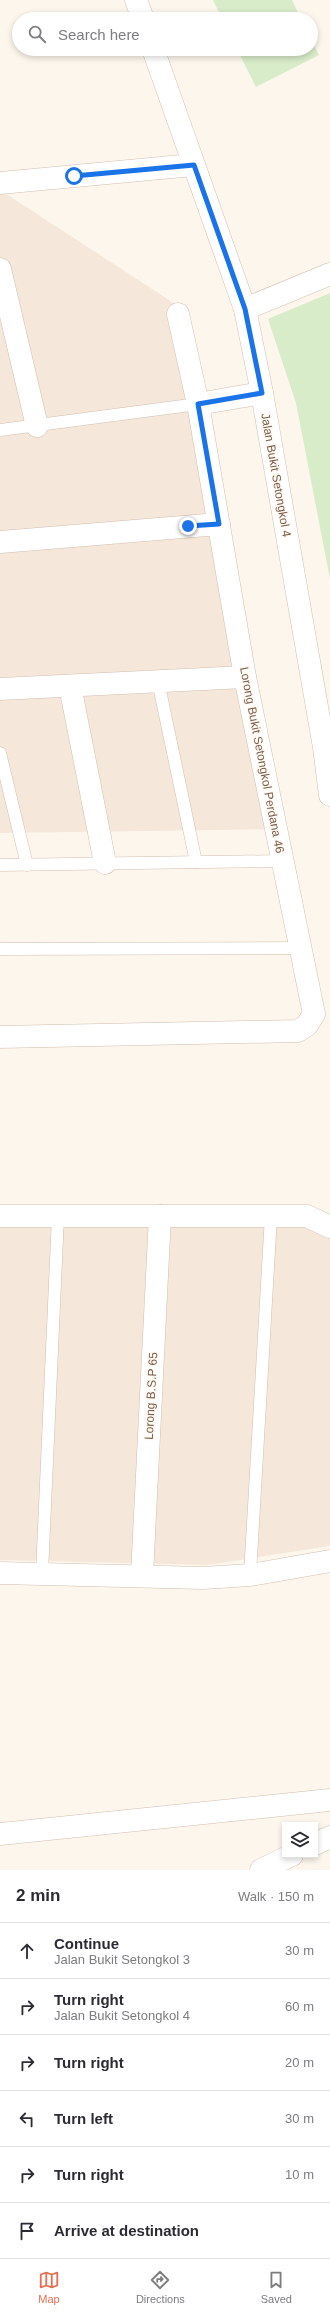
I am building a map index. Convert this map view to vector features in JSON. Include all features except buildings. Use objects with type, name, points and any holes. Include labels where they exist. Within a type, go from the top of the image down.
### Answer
[{"type":"street","points":[[136,0],[140,12]]},
{"type":"street","name":"Jalan Bukit Setongkol 4","points":[[155,56],[245,309],[262,393],[322,739],[330,795]]},
{"type":"street","points":[[0,183],[194,165]]},
{"type":"street","points":[[0,269],[37,426]]},
{"type":"street","points":[[245,309],[330,274]]},
{"type":"street","name":"Lorong Bukit Setongkol Perdana 46","points":[[178,314],[198,404],[246,677],[282,861]]},
{"type":"street","points":[[198,404],[262,393]]},
{"type":"street","points":[[0,542],[219,524]]},
{"type":"street","points":[[0,689],[246,677]]},
{"type":"street","points":[[70,686],[105,863]]},
{"type":"street","points":[[0,1037],[298,1031],[307,1025],[314,1014],[302,948],[282,861]]},
{"type":"street","points":[[0,1216],[307,1216],[330,1227]]},
{"type":"street","name":"Lorong B.S.P 65","points":[[142,1575],[160,1216]]},
{"type":"street","points":[[0,1573],[142,1575],[203,1578],[250,1575],[330,1561]]},
{"type":"street","points":[[0,1834],[330,1800]]},
{"type":"street","points":[[318,1843],[330,1837]]},
{"type":"street","points":[[261,1870],[286,1858]]},
{"type":"lane","points":[[0,430],[198,404]]},
{"type":"lane","points":[[158,681],[196,862]]},
{"type":"lane","points":[[0,753],[27,864]]},
{"type":"lane","name":"Lorong Bukit Setongkol Perdana 46","points":[[0,865],[282,861]]},
{"type":"lane","points":[[0,949],[302,948]]},
{"type":"lane","points":[[42,1573],[58,1216]]},
{"type":"lane","points":[[250,1575],[271,1216]]},
{"type":"shaded area","points":[[0,190],[186,311],[286,829],[0,833]]},
{"type":"shaded area","points":[[0,1220],[319,1226],[330,1237],[330,1546],[207,1565],[0,1560]]},
{"type":"green space","points":[[213,0],[292,0],[298,12],[219,12]]},
{"type":"green space","points":[[240,56],[317,56],[256,87]]},
{"type":"green space","points":[[330,293],[330,579],[296,403],[268,319]]},
{"type":"route","points":[[74,176],[194,165],[245,309],[262,393],[198,404],[219,524],[188,526]]}]
